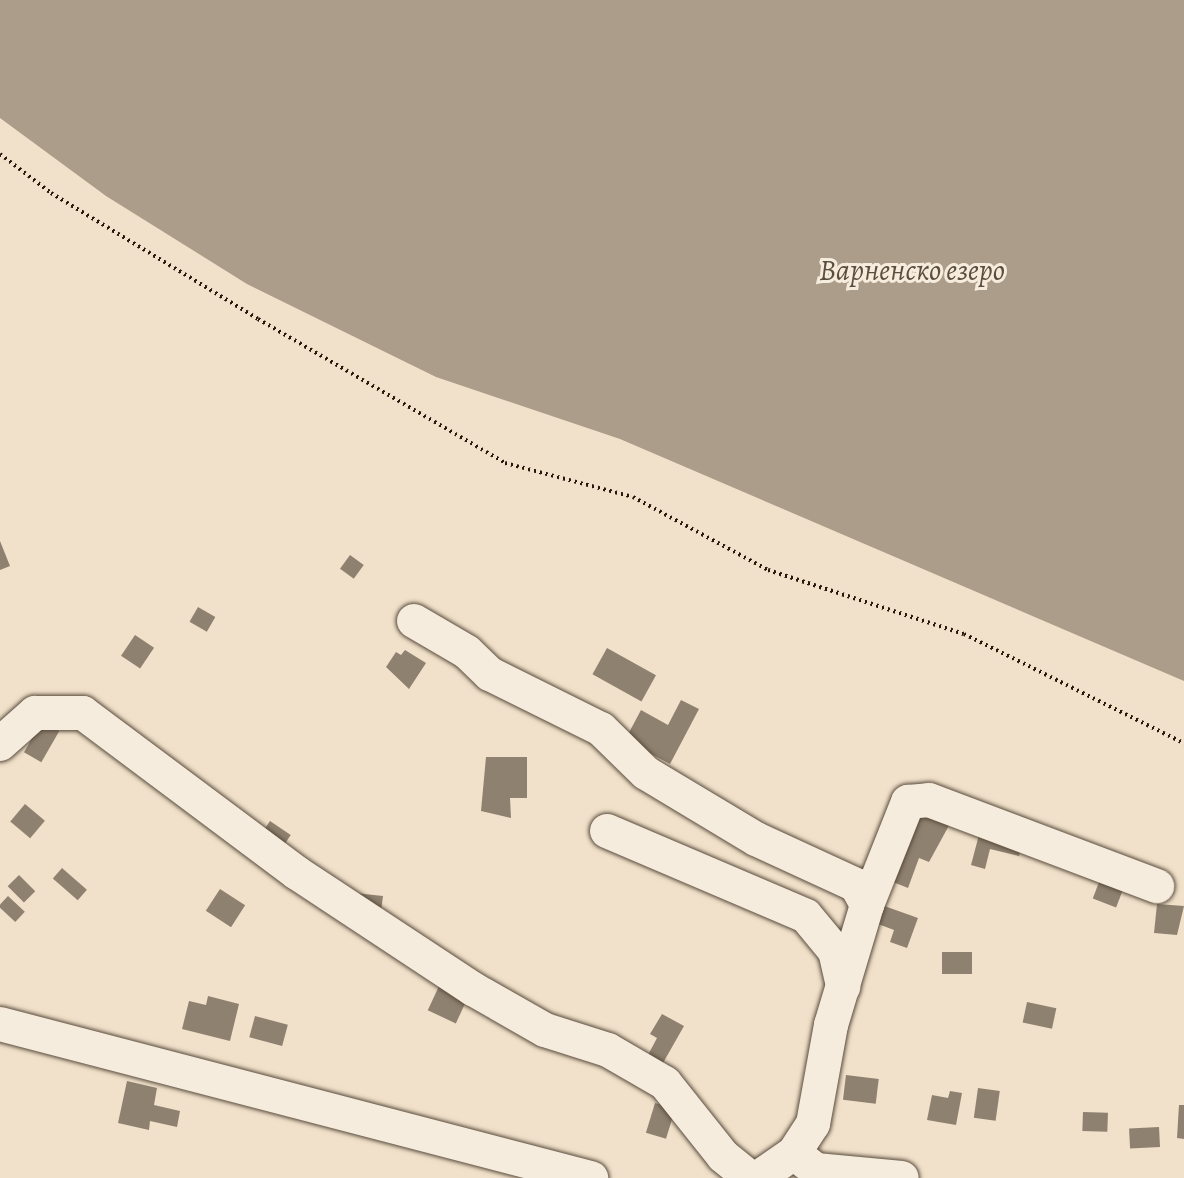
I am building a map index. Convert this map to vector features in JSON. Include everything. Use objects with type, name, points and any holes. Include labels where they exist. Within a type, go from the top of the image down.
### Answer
[{"type":"street","points":[[414,621],[467,652],[490,674],[601,729],[646,773],[756,839],[856,885],[867,905]]},
{"type":"street","points":[[0,744],[35,713],[83,713],[297,873],[461,981],[545,1030],[608,1050],[665,1083],[723,1156],[750,1178]]},
{"type":"street","points":[[758,1178],[794,1153],[813,1124],[831,1025],[867,905],[902,812],[916,799],[1157,886]]},
{"type":"street","points":[[607,831],[806,916],[835,951],[843,988]]},
{"type":"street","points":[[0,1024],[591,1178]]},
{"type":"street","points":[[794,1153],[816,1170],[902,1178]]},
{"type":"path","points":[[0,154],[51,193],[245,312],[505,463],[633,497],[768,570],[964,634],[1184,743]]},
{"type":"water","name":"Варненско езеро","points":[[0,0],[1184,0],[1184,681],[620,439],[436,377],[247,284],[106,196],[0,118]]},
{"type":"building","points":[[0,541],[10,566],[0,570]]},
{"type":"building","points":[[350,555],[364,565],[354,579],[340,569]]},
{"type":"building","points":[[198,607],[215,617],[207,632],[190,622]]},
{"type":"building","points":[[135,635],[154,648],[140,669],[121,656]]},
{"type":"building","points":[[607,648],[656,675],[641,701],[592,674]]},
{"type":"building","points":[[405,650],[426,663],[409,689],[386,667],[396,652],[401,655]]},
{"type":"building","points":[[681,700],[699,709],[670,764],[625,740],[641,710],[668,725]]},
{"type":"building","points":[[42,721],[59,731],[41,762],[24,752]]},
{"type":"building","points":[[486,757],[527,757],[527,798],[510,798],[511,818],[481,811]]},
{"type":"building","points":[[25,804],[45,821],[30,838],[10,822]]},
{"type":"building","points":[[918,807],[952,820],[929,862],[919,858],[908,888],[883,878]]},
{"type":"building","points":[[270,821],[291,835],[280,851],[259,837]]},
{"type":"building","points":[[980,831],[1023,842],[1019,856],[990,849],[985,869],[971,865]]},
{"type":"building","points":[[62,868],[87,890],[78,900],[53,879]]},
{"type":"building","points":[[19,875],[35,891],[24,903],[8,886]]},
{"type":"building","points":[[1101,877],[1124,886],[1116,907],[1093,898]]},
{"type":"building","points":[[220,889],[245,905],[231,927],[206,911]]},
{"type":"building","points":[[355,893],[383,896],[381,911]]},
{"type":"building","points":[[8,896],[25,912],[15,922],[0,908]]},
{"type":"building","points":[[876,903],[918,918],[907,948],[890,942],[894,930],[870,921]]},
{"type":"building","points":[[1157,904],[1184,906],[1177,935],[1154,933]]},
{"type":"building","points":[[942,952],[972,952],[972,974],[942,974]]},
{"type":"building","points":[[440,984],[468,997],[456,1023],[428,1010]]},
{"type":"building","points":[[208,996],[239,1004],[230,1041],[182,1029],[189,1001],[206,1005]]},
{"type":"building","points":[[1027,1002],[1056,1008],[1052,1029],[1023,1023]]},
{"type":"building","points":[[662,1014],[684,1026],[663,1063],[648,1055],[657,1038],[650,1034]]},
{"type":"building","points":[[255,1016],[288,1025],[282,1046],[249,1037]]},
{"type":"building","points":[[846,1075],[879,1079],[876,1104],[843,1100]]},
{"type":"building","points":[[127,1081],[157,1088],[154,1105],[180,1111],[177,1127],[150,1121],[149,1130],[118,1123]]},
{"type":"building","points":[[978,1088],[1000,1091],[996,1121],[974,1118]]},
{"type":"building","points":[[950,1091],[962,1093],[956,1125],[927,1120],[932,1095],[948,1098]]},
{"type":"building","points":[[655,1103],[675,1109],[666,1139],[646,1133]]},
{"type":"building","points":[[1179,1105],[1184,1105],[1184,1139],[1177,1138]]},
{"type":"building","points":[[1083,1112],[1108,1113],[1107,1132],[1082,1131]]},
{"type":"building","points":[[1159,1127],[1160,1147],[1130,1149],[1129,1129]]}]
